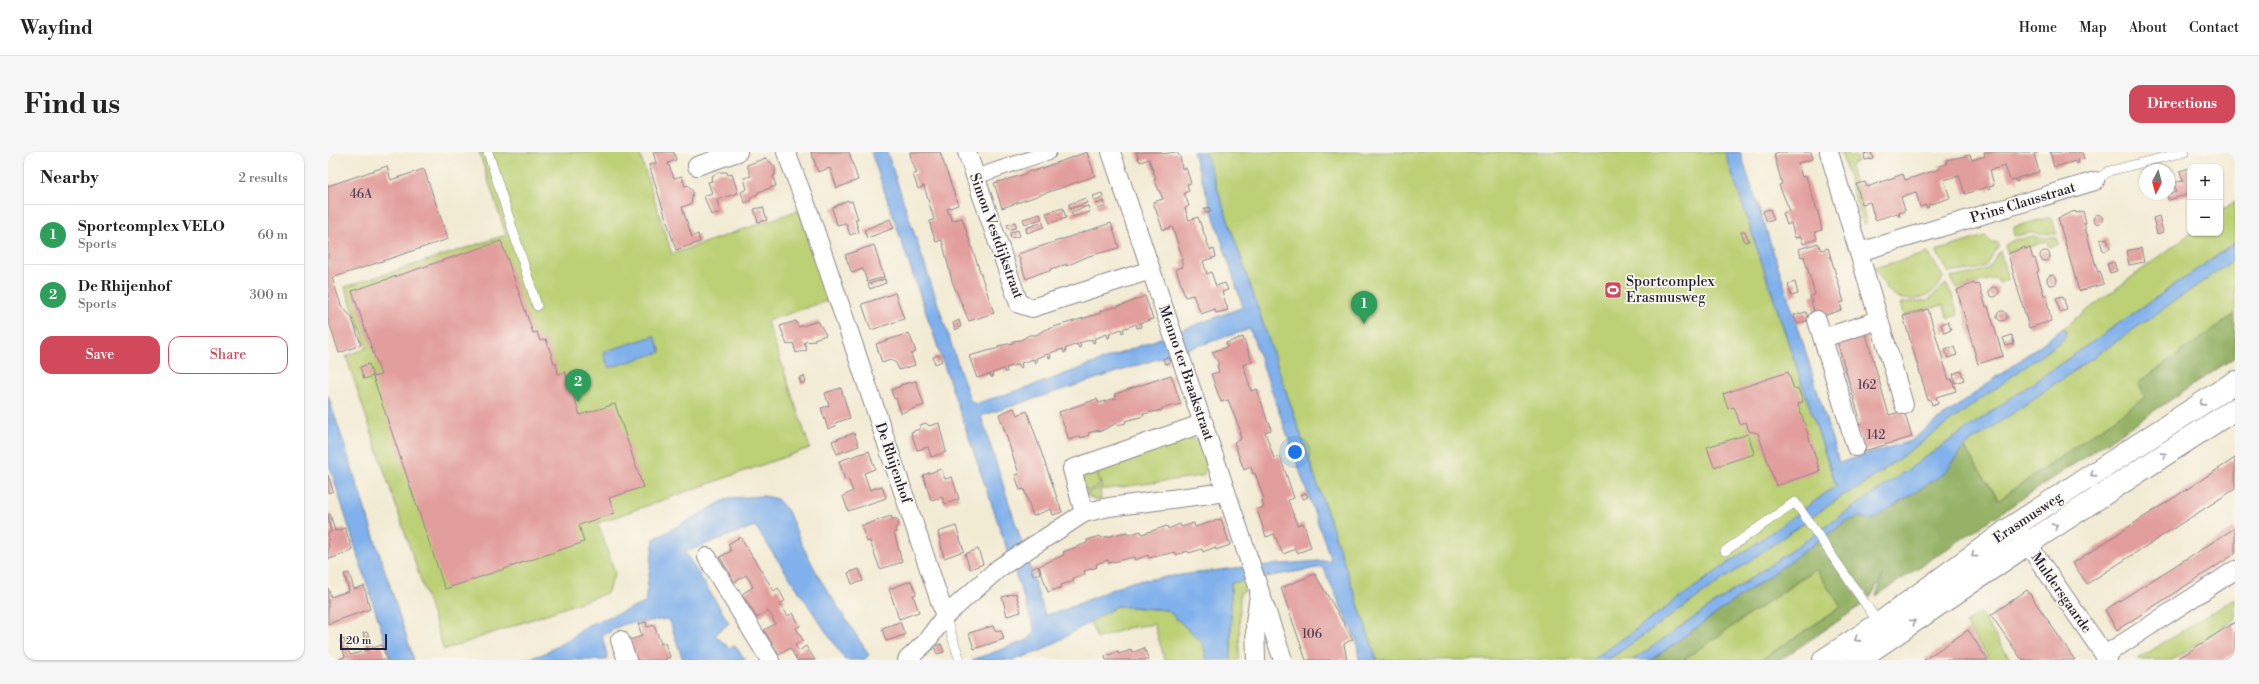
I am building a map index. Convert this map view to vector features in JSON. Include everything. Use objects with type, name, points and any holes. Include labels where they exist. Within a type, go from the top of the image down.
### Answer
[{"type":"main road","name":"Erasmusweg","points":[[1857,660],[1884,631],[2015,525],[2235,382]]},
{"type":"main road","name":"Erasmusweg","points":[[1824,660],[1884,631],[2032,552],[2235,409]]},
{"type":"street","points":[[697,166],[738,152]]},
{"type":"street","name":"De Rhijenhof","points":[[786,152],[945,616]]},
{"type":"street","name":"Simon Vestdijkstraat","points":[[967,152],[1019,304],[1032,308],[1151,270]]},
{"type":"street","points":[[975,177],[1050,152]]},
{"type":"street","name":"Menno ter Braakstraat","points":[[1111,152],[1283,660]]},
{"type":"street","points":[[1829,152],[1904,405]]},
{"type":"street","name":"Prins Clausstraat","points":[[1859,252],[2095,181]]},
{"type":"street","points":[[1817,320],[1856,447]]},
{"type":"street","points":[[1823,338],[1879,320]]},
{"type":"street","points":[[1084,513],[1072,469],[1204,424]]},
{"type":"street","points":[[907,660],[926,642],[945,616],[1000,568],[1084,513],[1109,507],[1226,492]]},
{"type":"street","name":"Muldersgaarde","points":[[2015,525],[2032,552],[2107,658]]},
{"type":"street","points":[[706,557],[770,660]]},
{"type":"street","points":[[2107,658],[2235,570]]},
{"type":"street","name":"Menno ter Braakstraat","points":[[1256,660],[1255,623],[1259,590]]},
{"type":"street","points":[[620,640],[627,660]]},
{"type":"lane","points":[[488,152],[538,306]]},
{"type":"lane","name":"Prins Clausstraat","points":[[2095,181],[2109,171],[2185,152]]},
{"type":"lane","points":[[1725,551],[1795,502],[1884,631]]},
{"type":"lane","name":"De Rhijenhof","points":[[945,616],[960,660]]},
{"type":"green space","points":[[479,152],[639,152],[672,254],[799,210],[829,298],[827,298],[827,301],[767,321],[810,448],[598,523],[615,573],[607,593],[444,650],[346,356],[367,348],[345,287],[506,235]]},
{"type":"green space","name":"Sportcomplex Erasmusweg","points":[[1205,152],[1725,152],[1836,486],[1593,660],[1377,660]]},
{"type":"green space","points":[[1841,152],[1848,152],[1850,157],[1856,156],[1857,161],[1850,167],[1867,223],[1863,224]]},
{"type":"green space","points":[[2235,201],[2235,243],[1633,660],[1608,660],[1845,494],[1857,489],[2065,338],[2066,330],[2062,329],[2187,236],[2223,236],[2223,210]]},
{"type":"green space","points":[[2051,217],[2057,234],[2031,233],[2014,236],[2014,227]]},
{"type":"green space","points":[[1985,236],[1992,243],[1997,242],[1999,246],[1984,267],[1949,273],[1936,251]]},
{"type":"green space","points":[[2034,237],[2057,238],[2059,244],[2049,247],[2047,241],[2007,252],[2005,245],[2014,240]]},
{"type":"green space","points":[[2000,251],[2008,280],[1999,283],[1996,278],[1957,288],[1951,278],[1977,273],[1986,269]]},
{"type":"green space","points":[[1928,253],[1943,277],[1936,289],[1920,298],[1908,300],[1892,294],[1887,289],[1874,268]]},
{"type":"green space","points":[[2235,259],[2235,314],[2138,383],[2146,397],[1999,500],[1964,447]]},
{"type":"green space","points":[[1946,284],[1952,295],[1958,315],[1948,319],[1943,305],[1904,315],[1901,303],[1928,300]]},
{"type":"green space","points":[[2235,314],[2235,357],[1876,596],[1883,575],[1870,598],[1823,542],[1862,605],[1780,660],[1761,660],[1841,607],[1816,569],[1683,660],[1651,660],[1844,523],[1945,473],[1964,447],[1999,500],[2145,397],[2138,383]]},
{"type":"green space","points":[[1187,437],[1198,441],[1203,454],[1206,468],[1202,476],[1100,490],[1101,500],[1096,500],[1088,496],[1086,493],[1102,487],[1097,472],[1100,486],[1086,491],[1081,477],[1083,472]]},
{"type":"green space","points":[[1816,569],[1841,607],[1761,660],[1683,660]]},
{"type":"green space","points":[[1245,580],[1245,591],[1240,593],[1239,660],[1231,660],[1231,583]]},
{"type":"green space","points":[[2235,598],[2235,619],[2172,660],[2136,660]]},
{"type":"green space","points":[[1117,606],[1167,610],[1203,643],[1207,660],[1165,660],[1154,624],[1127,628],[1097,639],[1090,622]]},
{"type":"green space","points":[[1980,613],[2011,660],[1990,660],[1965,623]]},
{"type":"water","points":[[871,152],[887,152],[970,400],[975,404],[1044,382],[1243,307],[1193,152],[1205,152],[1377,660],[1359,660],[1357,642],[1323,567],[1231,583],[1231,660],[1207,660],[1203,643],[1167,610],[1117,606],[1041,651],[1013,660],[972,660],[1028,640],[1035,631]],"holes":[[[1250,329],[1331,560],[1234,568],[1129,582],[1062,611],[1045,615],[981,416]]]},
{"type":"water","points":[[1725,152],[1740,152],[1797,323],[1839,463],[1910,441],[2062,329],[2066,330],[2065,338],[1857,489],[1845,494],[1608,660],[1593,660],[1836,486]]},
{"type":"water","points":[[2235,243],[2235,259],[1964,447],[1945,473],[1872,520],[1858,517],[1844,523],[1651,660],[1633,660]]},
{"type":"water","points":[[654,336],[661,352],[609,368],[603,352]]},
{"type":"water","points":[[328,395],[414,660],[391,660],[328,461]]},
{"type":"water","points":[[764,496],[777,499],[788,511],[802,545],[820,579],[869,655],[864,660],[845,660],[755,526],[685,552],[729,623],[715,635],[729,648],[734,645],[746,660],[683,660],[669,619],[624,624],[602,636],[608,660],[523,660],[543,654],[570,639],[588,625],[645,603],[654,539],[729,498]]},
{"type":"building","points":[[653,152],[674,152],[676,160],[668,163],[674,178],[682,176],[685,186],[688,185],[693,192],[691,204],[682,207],[692,237],[698,234],[700,242],[676,250],[649,165],[656,163]]},
{"type":"building","points":[[811,152],[849,152],[858,180],[837,188],[830,168],[818,172]]},
{"type":"building","points":[[910,152],[940,152],[958,205],[947,209],[952,221],[962,218],[994,313],[969,321],[952,281],[942,240],[936,242],[931,228],[930,221],[934,220],[924,186],[918,189],[913,174],[917,173],[911,160]]},
{"type":"building","points":[[1087,152],[1095,176],[1002,208],[994,183],[1023,175],[1029,171],[1034,171]]},
{"type":"building","points":[[1136,152],[1161,152],[1162,154],[1176,152],[1180,156],[1182,169],[1186,168],[1191,183],[1187,184],[1189,191],[1184,193],[1189,206],[1185,208],[1189,220],[1198,217],[1210,250],[1214,249],[1216,257],[1203,261],[1207,274],[1211,272],[1216,286],[1225,283],[1228,290],[1222,292],[1228,310],[1216,313],[1215,309],[1201,314],[1193,295],[1185,297],[1176,269],[1183,267],[1181,260],[1183,259],[1174,232],[1172,227],[1163,230],[1153,202],[1163,199],[1154,179],[1156,179],[1149,159],[1140,162]]},
{"type":"building","points":[[1779,152],[1811,152],[1813,159],[1798,163],[1802,177],[1806,176],[1822,230],[1815,232],[1817,239],[1803,244],[1801,237],[1795,238],[1791,223],[1787,225],[1783,213],[1790,211],[1779,185],[1782,184],[1774,154]]},
{"type":"building","points":[[1871,152],[1873,158],[1865,160],[1864,154]]},
{"type":"building","points":[[1984,152],[2039,152],[2034,154],[2039,172],[2017,178],[2018,181],[2016,182],[2015,179],[2010,180],[2005,166],[1990,170],[1994,185],[1989,187],[1990,189],[1988,190],[1987,187],[1965,194],[1959,176],[1944,180],[1950,198],[1928,205],[1929,207],[1927,208],[1926,205],[1920,207],[1916,192],[1901,197],[1905,211],[1899,213],[1900,216],[1898,216],[1898,213],[1875,220],[1870,202],[1862,204],[1856,184],[1865,182],[1867,187],[1903,174],[1905,180],[1940,169],[1939,166],[1947,164],[1946,160],[1970,155],[1972,160],[1985,156]]},
{"type":"building","points":[[2050,152],[2082,152],[2084,159],[2078,160],[2079,163],[2077,164],[2076,161],[2054,167]]},
{"type":"building","points":[[766,158],[775,167],[775,175],[773,176],[776,186],[758,192],[758,194],[750,197],[751,200],[745,203],[741,192],[747,189],[744,178],[751,176],[747,165]]},
{"type":"building","points":[[387,166],[391,180],[424,169],[448,239],[332,278],[341,305],[352,318],[361,345],[339,353],[328,319],[328,186]]},
{"type":"building","points":[[2187,169],[2187,195],[2175,198],[2175,183],[2183,181],[2180,171]]},
{"type":"building","points":[[718,172],[727,172],[728,175],[732,174],[738,193],[717,200],[720,212],[711,215],[704,196],[712,193],[708,182],[712,181],[711,177]]},
{"type":"building","points":[[1102,193],[1103,198],[1095,201],[1093,196]]},
{"type":"building","points":[[1086,198],[1087,203],[1070,209],[1069,204]]},
{"type":"building","points":[[848,200],[849,202],[852,201],[858,219],[855,219],[859,232],[850,235],[846,223],[837,225],[832,208]]},
{"type":"building","points":[[1104,201],[1106,206],[1098,209],[1096,204]]},
{"type":"building","points":[[1088,206],[1090,212],[1073,217],[1071,212]]},
{"type":"building","points":[[763,207],[767,220],[758,222],[754,209]]},
{"type":"building","points":[[1209,207],[1211,212],[1206,213],[1204,209]]},
{"type":"building","points":[[1063,208],[1066,218],[1050,223],[1046,213]]},
{"type":"building","points":[[1770,209],[1774,220],[1767,222],[1763,211]]},
{"type":"building","points":[[2075,211],[2076,213],[2083,211],[2086,223],[2084,223],[2091,249],[2098,272],[2100,271],[2104,284],[2079,291],[2058,218]]},
{"type":"building","points":[[1040,214],[1042,219],[1025,224],[1023,219]]},
{"type":"building","points":[[2098,214],[2103,219],[2098,224],[2093,219]]},
{"type":"building","points":[[2159,216],[2163,232],[2157,234],[2153,218]]},
{"type":"building","points":[[890,219],[894,228],[867,238],[864,230]]},
{"type":"building","points":[[1015,222],[1017,227],[1009,230],[1007,225]]},
{"type":"building","points":[[1043,222],[1044,227],[1027,233],[1026,228]]},
{"type":"building","points":[[1111,223],[1119,248],[1089,256],[1066,266],[1066,264],[1055,269],[1050,269],[1050,271],[1043,272],[1026,279],[1018,254]]},
{"type":"building","points":[[1018,230],[1020,236],[1011,238],[1010,233]]},
{"type":"building","points":[[1745,231],[1749,241],[1745,242],[1741,232]]},
{"type":"building","points":[[2107,238],[2110,249],[2103,251],[2100,240]]},
{"type":"building","points":[[501,241],[533,333],[537,332],[540,341],[546,339],[554,363],[556,363],[558,374],[565,372],[580,415],[615,404],[643,487],[609,498],[614,513],[579,525],[584,542],[445,589],[373,377],[381,375],[352,291]]},
{"type":"building","points":[[1818,243],[1821,250],[1828,248],[1844,302],[1840,303],[1842,310],[1816,318],[1810,296],[1815,295],[1804,256],[1801,257],[1799,249]]},
{"type":"building","points":[[874,245],[884,277],[867,282],[863,269],[852,273],[845,255]]},
{"type":"building","points":[[2025,247],[2025,249],[2030,248],[2033,259],[2035,258],[2039,271],[2037,272],[2044,295],[2046,295],[2051,321],[2029,328],[2008,254]]},
{"type":"building","points":[[2141,248],[2144,262],[2129,265],[2126,251]]},
{"type":"building","points":[[2043,251],[2047,251],[2049,252],[2049,260],[2043,261],[2040,258],[2040,254]]},
{"type":"building","points":[[2114,262],[2117,271],[2110,273],[2107,264]]},
{"type":"building","points":[[2050,275],[2054,275],[2056,276],[2056,284],[2050,285],[2047,282],[2047,278]]},
{"type":"building","points":[[885,279],[886,283],[870,289],[868,284]]},
{"type":"building","points":[[1795,282],[1798,294],[1791,296],[1788,284]]},
{"type":"building","points":[[1974,283],[1975,285],[1979,284],[1986,307],[1988,306],[2003,356],[1978,364],[1957,290]]},
{"type":"building","points":[[1992,287],[1996,287],[1998,288],[1998,296],[1992,297],[1989,294],[1989,290]]},
{"type":"building","points":[[895,293],[904,319],[871,330],[862,304]]},
{"type":"building","points":[[1145,296],[1153,319],[1140,323],[1141,327],[1137,328],[1136,324],[1123,329],[1124,332],[1122,333],[1121,329],[1109,334],[1110,337],[1108,338],[1107,334],[1094,339],[1095,342],[1093,343],[1092,339],[1079,343],[1081,347],[1079,348],[1077,344],[1065,349],[1066,352],[1064,353],[1063,349],[1050,353],[1051,357],[1049,358],[1048,354],[1036,358],[1037,362],[1035,363],[1034,359],[1021,363],[1022,367],[1020,368],[1019,364],[1006,368],[1007,372],[1005,372],[1004,369],[992,373],[993,377],[991,377],[990,374],[977,378],[969,356],[999,348],[998,346],[1013,343],[1013,341],[1021,340],[1029,335],[1036,335],[1044,330],[1101,313],[1100,311],[1123,305]]},
{"type":"building","points":[[2063,296],[2067,310],[2060,312],[2056,298]]},
{"type":"building","points":[[1928,309],[1949,380],[1952,379],[1956,391],[1936,397],[1938,404],[1932,405],[1930,399],[1928,400],[1903,316]]},
{"type":"building","points":[[2000,311],[2004,311],[2006,312],[2006,320],[2000,321],[1997,318],[1997,314]]},
{"type":"building","points":[[1806,312],[1809,320],[1797,324],[1794,315]]},
{"type":"building","points":[[959,320],[961,327],[955,330],[953,323]]},
{"type":"building","points":[[796,321],[799,327],[818,321],[826,335],[814,339],[815,341],[804,342],[807,350],[796,353],[793,343],[787,345],[780,326]]},
{"type":"building","points":[[1948,322],[1951,330],[1944,333],[1941,324]]},
{"type":"building","points":[[1865,331],[1889,415],[1904,411],[1912,437],[1864,451],[1856,425],[1861,423],[1836,338]]},
{"type":"building","points":[[909,333],[916,352],[911,354],[915,365],[899,370],[896,363],[891,360],[882,363],[876,344]]},
{"type":"building","points":[[2012,335],[2014,344],[2006,346],[2003,338]]},
{"type":"building","points":[[1243,337],[1252,362],[1243,365],[1251,391],[1257,389],[1268,423],[1270,423],[1271,430],[1265,432],[1274,458],[1280,456],[1294,498],[1288,500],[1297,525],[1303,523],[1311,548],[1297,553],[1296,549],[1283,554],[1274,534],[1266,537],[1257,509],[1264,507],[1262,500],[1264,499],[1255,473],[1253,474],[1251,467],[1244,470],[1234,442],[1241,439],[1239,432],[1241,432],[1228,400],[1221,402],[1211,374],[1219,372],[1217,365],[1219,364],[1212,352],[1227,347],[1226,343]]},
{"type":"building","points":[[1954,347],[1957,355],[1948,358],[1945,349]]},
{"type":"building","points":[[939,355],[942,361],[935,364],[933,357]]},
{"type":"building","points":[[1168,357],[1170,362],[1165,364],[1163,359]]},
{"type":"building","points":[[369,364],[373,376],[364,379],[360,367]]},
{"type":"building","points":[[1961,371],[1964,380],[1955,383],[1953,374]]},
{"type":"building","points":[[1788,372],[1794,389],[1798,388],[1803,402],[1798,404],[1820,471],[1776,486],[1758,433],[1749,431],[1746,422],[1740,424],[1734,407],[1728,409],[1723,394]]},
{"type":"building","points":[[1171,375],[1181,404],[1143,414],[1144,416],[1125,421],[1126,423],[1118,425],[1117,423],[1099,432],[1099,430],[1088,433],[1089,435],[1081,438],[1080,436],[1069,440],[1059,412],[1097,399],[1099,403],[1116,398],[1115,394]]},
{"type":"building","points":[[804,376],[806,382],[801,384],[799,378]]},
{"type":"building","points":[[916,381],[924,405],[901,413],[896,398],[894,399],[891,390],[901,386],[900,385]]},
{"type":"building","points":[[841,388],[850,418],[835,423],[836,426],[828,429],[821,408],[829,406],[825,393]]},
{"type":"building","points":[[1014,408],[1017,415],[1027,411],[1062,512],[1053,515],[1051,509],[1033,516],[1024,489],[1020,490],[1015,475],[1019,474],[999,414]]},
{"type":"building","points":[[926,423],[929,426],[939,423],[946,452],[931,457],[928,447],[917,450],[911,432],[920,429],[920,425]]},
{"type":"building","points":[[854,433],[859,446],[837,454],[832,441]]},
{"type":"building","points":[[1748,434],[1754,454],[1714,467],[1707,447]]},
{"type":"building","points":[[869,451],[875,469],[864,473],[870,490],[882,486],[886,498],[848,511],[843,496],[853,491],[848,479],[845,480],[839,461]]},
{"type":"building","points":[[2235,458],[2235,489],[2087,584],[2073,563]]},
{"type":"building","points":[[941,469],[945,479],[952,477],[959,499],[945,504],[942,497],[931,500],[923,475]]},
{"type":"building","points":[[328,475],[333,491],[328,493]]},
{"type":"building","points":[[1306,493],[1308,497],[1303,499],[1301,495]]},
{"type":"building","points":[[330,514],[335,531],[345,528],[352,549],[347,553],[329,559],[328,533],[331,532],[328,515]]},
{"type":"building","points":[[891,516],[892,519],[897,519],[899,525],[895,528],[897,532],[894,532],[902,562],[880,569],[870,541],[867,542],[861,526]]},
{"type":"building","points":[[1221,519],[1230,545],[1216,550],[1215,547],[1203,552],[1202,549],[1189,553],[1188,551],[1176,555],[1175,552],[1149,558],[1148,555],[1135,560],[1134,557],[1108,563],[1108,560],[1096,564],[1097,567],[1084,571],[1085,574],[1073,578],[1074,581],[1061,585],[1062,587],[1048,592],[1039,566],[1064,555],[1063,552],[1087,543],[1087,540],[1100,536],[1101,538],[1127,532],[1128,535],[1141,531],[1142,534],[1167,526],[1168,529],[1180,524],[1181,527],[1194,523],[1195,527]]},
{"type":"building","points":[[956,526],[964,551],[944,558],[938,532]]},
{"type":"building","points":[[2235,528],[2235,554],[2117,630],[2105,610]]},
{"type":"building","points":[[740,537],[774,591],[778,588],[785,601],[780,604],[788,616],[793,613],[800,626],[796,628],[803,640],[795,645],[799,651],[806,646],[815,660],[797,660],[790,648],[779,655],[764,630],[775,624],[772,617],[768,611],[757,618],[742,594],[753,587],[750,581],[746,575],[735,582],[720,557],[731,551],[728,544]]},
{"type":"building","points":[[978,549],[983,564],[970,569],[965,554]]},
{"type":"building","points":[[1038,566],[1040,573],[1033,576],[1031,569]]},
{"type":"building","points":[[859,569],[863,581],[852,584],[848,573]]},
{"type":"building","points":[[349,573],[354,589],[364,586],[370,609],[328,624],[328,588],[331,597],[349,591],[344,574]]},
{"type":"building","points":[[1315,574],[1353,639],[1344,644],[1347,660],[1306,660],[1281,588]]},
{"type":"building","points":[[911,581],[915,589],[916,594],[913,595],[919,612],[899,619],[889,589]]},
{"type":"building","points":[[2027,590],[2075,660],[2022,660],[1991,615]]},
{"type":"building","points":[[1016,593],[1021,612],[1007,616],[1002,597]]},
{"type":"building","points":[[646,622],[647,627],[654,625],[661,644],[665,643],[670,657],[664,660],[636,660],[630,640],[642,636],[638,624]]},
{"type":"building","points":[[900,622],[905,635],[886,641],[882,628]]},
{"type":"building","points":[[2235,622],[2235,653],[2223,660],[2176,660]]},
{"type":"building","points":[[993,626],[995,631],[1001,630],[1004,639],[974,649],[969,633]]},
{"type":"building","points":[[1968,630],[1988,660],[1924,660]]},
{"type":"building","points":[[367,632],[373,648],[382,645],[387,660],[336,660],[345,657],[340,640],[344,639],[350,655],[368,650],[363,633]]},
{"type":"building","points":[[941,644],[944,652],[937,654],[934,646]]},
{"type":"building","points":[[1144,648],[1149,660],[1106,660],[1105,656],[1131,650],[1132,653]]},
{"type":"place","name":"Sportcomplex Erasmusweg","points":[[1613,290]]},
{"type":"place","name":"Sportcomplex VELO","points":[[1364,324]]},
{"type":"place","name":"De Rhijenhof","points":[[578,402]]}]
